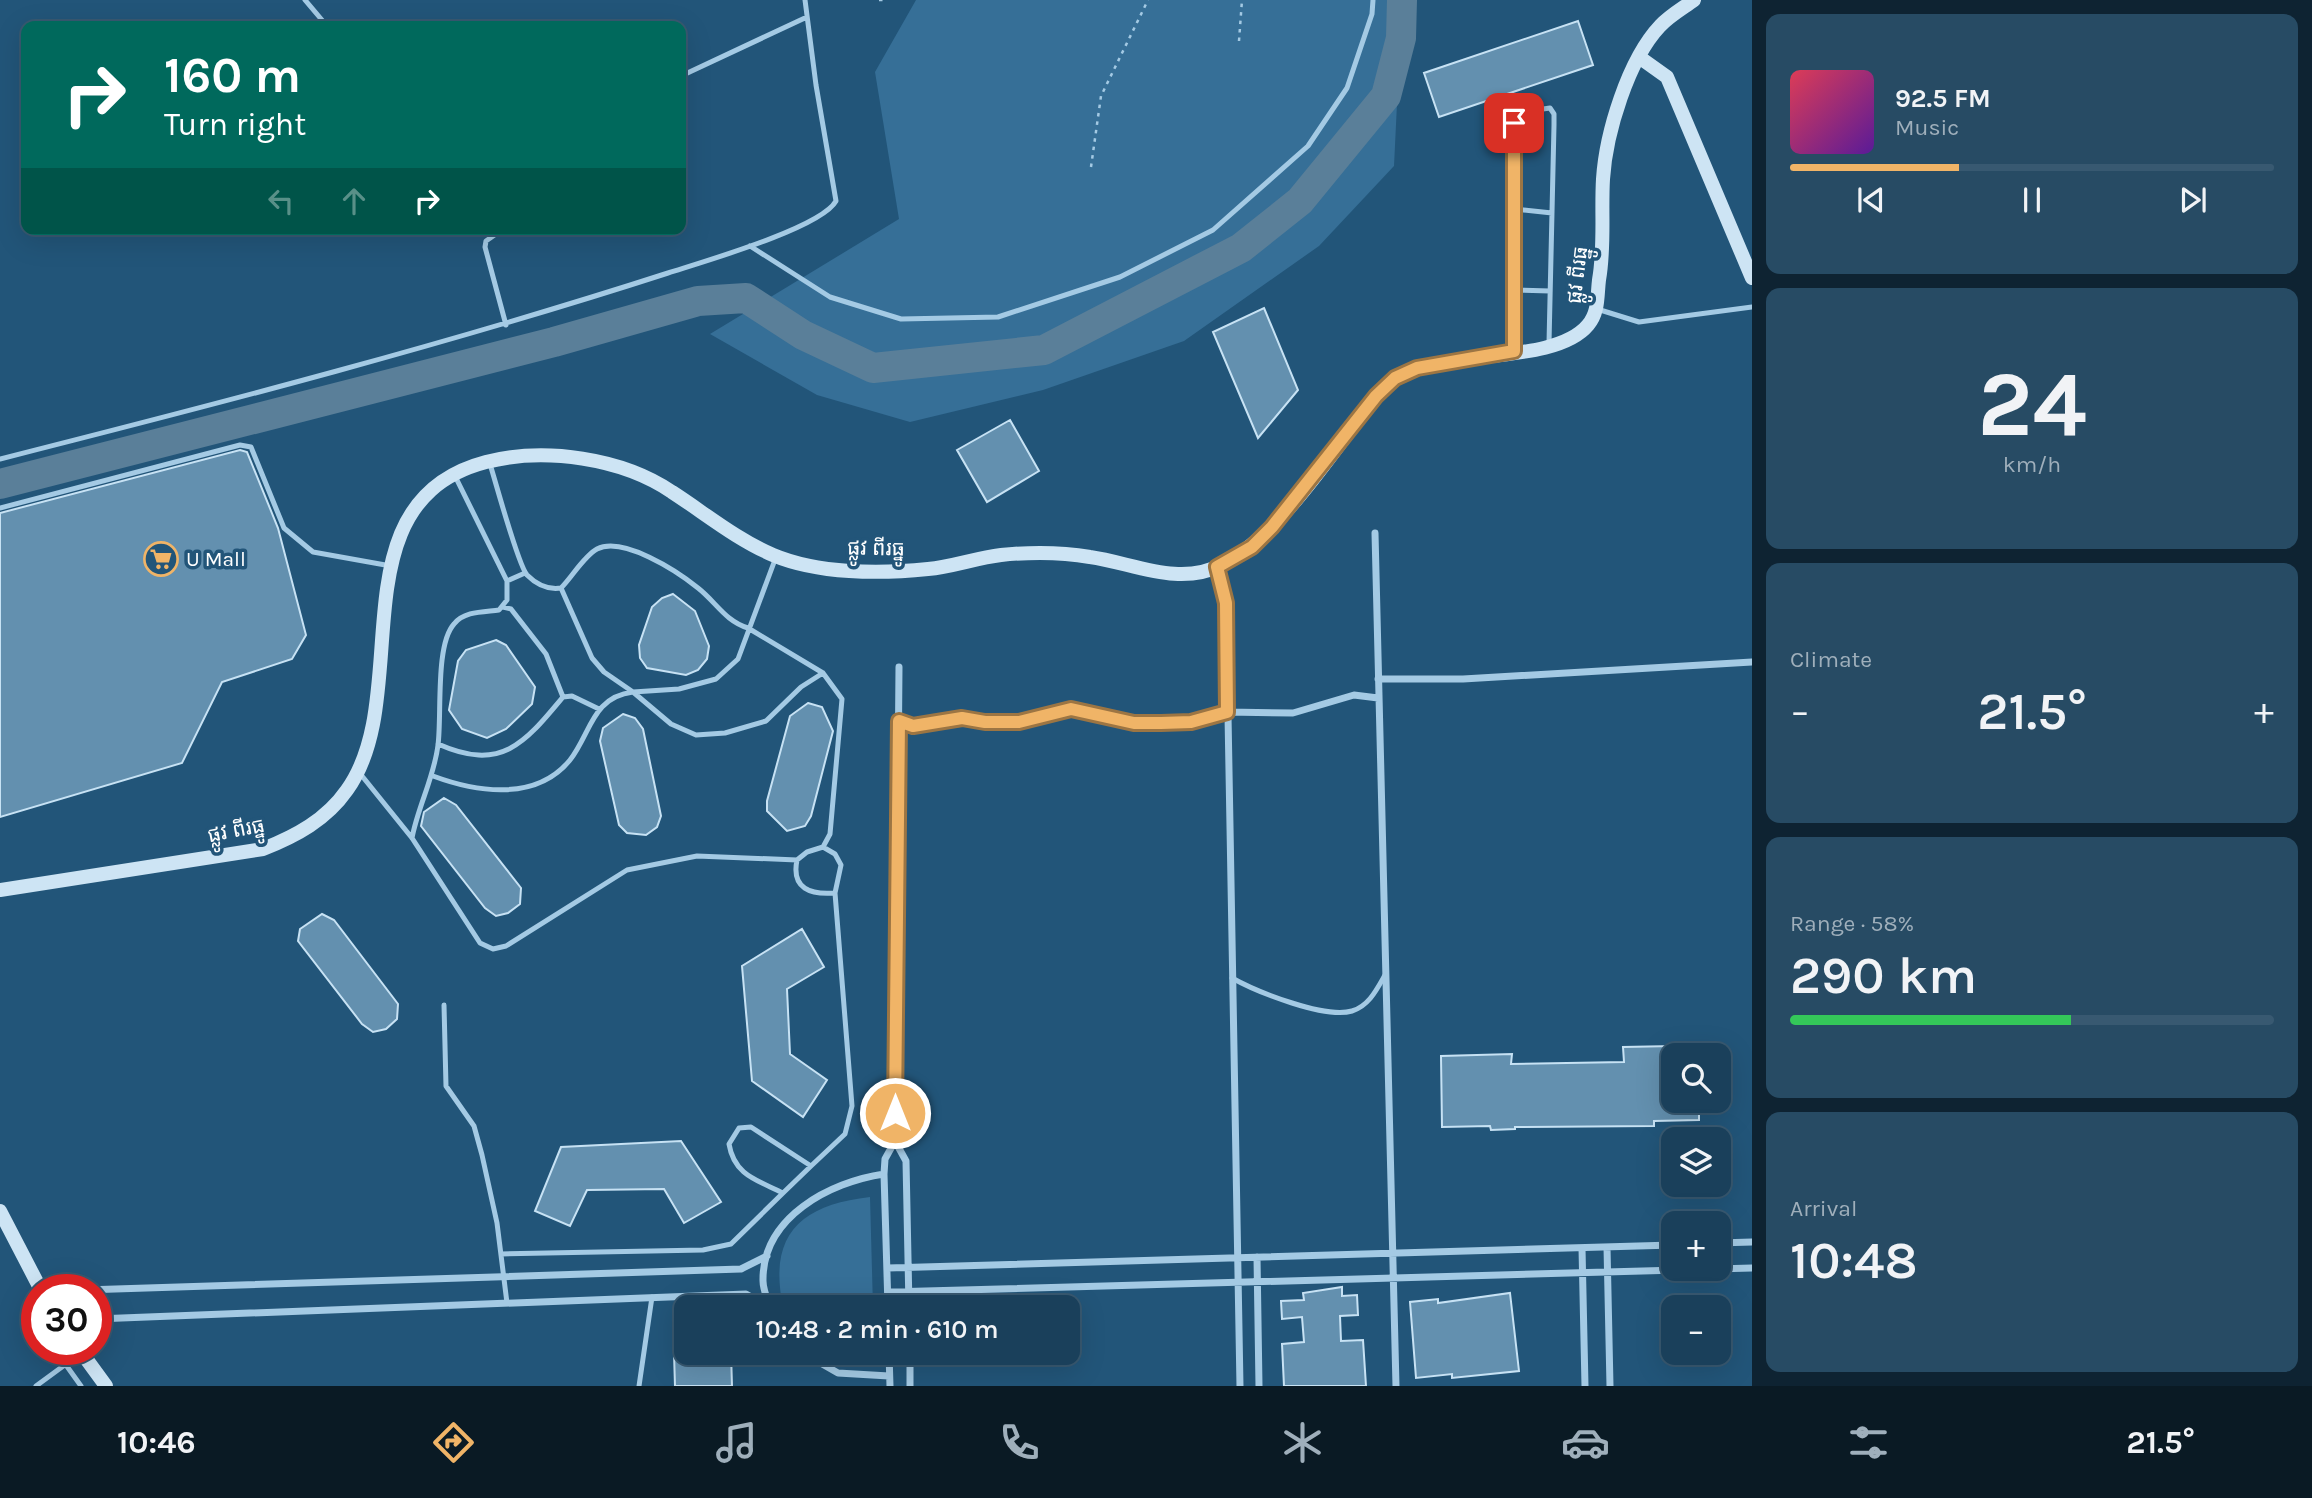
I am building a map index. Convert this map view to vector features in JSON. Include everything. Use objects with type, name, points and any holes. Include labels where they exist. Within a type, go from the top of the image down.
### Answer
[{"type":"main road","name":"ផ្លូវ ពីរធ្នូ","points":[[0,890],[263,849],[290,839],[328,813],[358,771],[373,723],[383,606],[391,566],[411,515],[428,492],[453,473],[489,461],[532,456],[621,466],[669,489],[729,533],[776,556],[821,567],[873,571],[929,569],[1000,555],[1046,553],[1091,557],[1165,574],[1217,567],[1252,547],[1272,527],[1376,396],[1395,378],[1417,368],[1549,346],[1576,336],[1589,324],[1597,309],[1602,261],[1603,177],[1622,93],[1639,57],[1660,26],[1694,0]]},
{"type":"main road","points":[[1639,57],[1667,77],[1752,278]]},
{"type":"main road","points":[[0,1211],[33,1274]]},
{"type":"main road","points":[[90,1365],[106,1386]]},
{"type":"street","points":[[1375,533],[1396,1386]]},
{"type":"street","points":[[1217,567],[1226,603],[1240,1386]]},
{"type":"street","points":[[1378,679],[1463,679],[1752,662]]},
{"type":"street","points":[[899,667],[895,1141],[885,1159],[884,1174],[888,1292],[1752,1268]]},
{"type":"street","points":[[899,721],[913,726],[962,718],[985,722],[1019,722],[1071,709],[1134,723],[1191,722],[1227,712],[1293,713],[1354,695],[1378,698]]},
{"type":"street","points":[[895,1141],[906,1161],[908,1295]]},
{"type":"street","points":[[766,1295],[763,1282],[767,1256],[780,1229],[806,1204],[830,1189],[855,1178],[884,1174]]},
{"type":"street","points":[[1731,1243],[1752,1242]]},
{"type":"street","points":[[888,1268],[1661,1245]]},
{"type":"street","points":[[1607,1247],[1610,1386]]},
{"type":"street","points":[[1582,1248],[1584,1386]]},
{"type":"street","points":[[112,1289],[741,1269],[767,1256]]},
{"type":"street","points":[[1257,1257],[1259,1386]]},
{"type":"street","points":[[715,1295],[748,1295]]},
{"type":"street","points":[[112,1318],[674,1296]]},
{"type":"street","points":[[824,1365],[838,1373],[889,1376]]},
{"type":"street","points":[[889,1365],[890,1386]]},
{"type":"street","points":[[910,1365],[910,1386]]},
{"type":"lane","points":[[305,0],[323,21]]},
{"type":"lane","points":[[0,459],[333,375],[506,325],[750,246],[824,214],[836,201],[805,0]]},
{"type":"lane","points":[[750,246],[830,297],[901,319],[998,317],[1120,277],[1213,230],[1308,146],[1347,88],[1372,14],[1373,0]]},
{"type":"lane","points":[[686,74],[807,17]]},
{"type":"lane","points":[[1514,351],[1515,117],[1522,112],[1550,108],[1554,114],[1549,346]]},
{"type":"lane","points":[[1514,209],[1552,212]]},
{"type":"lane","points":[[494,235],[486,241],[485,247],[506,325]]},
{"type":"lane","points":[[1514,290],[1550,291]]},
{"type":"lane","points":[[1597,309],[1639,322],[1752,307]]},
{"type":"lane","points":[[0,508],[240,445],[251,447],[284,528],[303,545],[313,552],[391,566]]},
{"type":"lane","points":[[489,461],[525,573],[550,590],[561,589],[594,550],[611,543],[634,549],[698,587],[735,624],[748,628],[823,673],[842,699],[830,834],[823,847]]},
{"type":"lane","points":[[453,473],[507,581],[507,600],[503,607]]},
{"type":"lane","points":[[433,776],[480,790],[508,790],[538,782],[557,772],[570,759],[599,709],[611,698],[633,692],[680,689],[716,679],[737,659],[776,556]]},
{"type":"lane","points":[[507,581],[525,573]]},
{"type":"lane","points":[[561,589],[593,658],[604,672],[671,724],[696,735],[725,733],[766,721],[800,687],[823,673]]},
{"type":"lane","points":[[412,838],[433,776],[438,744],[445,640],[454,624],[465,615],[503,607],[511,609],[546,654],[563,697]]},
{"type":"lane","points":[[438,744],[463,755],[488,756],[512,748],[534,732],[563,697],[572,696],[599,709]]},
{"type":"lane","points":[[358,771],[412,838],[480,943],[493,949],[506,946],[627,870],[697,856],[797,860]]},
{"type":"lane","points":[[501,1254],[711,1248],[731,1244],[845,1134],[852,1106],[835,893],[841,864],[835,853],[823,847],[807,852],[797,860],[794,873],[799,885],[809,893],[835,893]]},
{"type":"lane","points":[[1232,978],[1247,987],[1324,1013],[1353,1010],[1372,997],[1385,975]]},
{"type":"lane","points":[[444,1005],[446,1086],[474,1126],[501,1254],[507,1303]]},
{"type":"lane","points":[[783,1193],[748,1176],[732,1161],[729,1144],[739,1128],[751,1127],[811,1166]]},
{"type":"lane","points":[[639,1386],[652,1297]]},
{"type":"lane","points":[[36,1386],[66,1365],[81,1386]]},
{"type":"path","points":[[879,0],[885,0]]},
{"type":"path","points":[[1091,167],[1101,96],[1148,0]]},
{"type":"path","points":[[1239,41],[1242,0]]},
{"type":"shaded area","points":[[916,0],[1402,0],[1394,166],[1319,246],[1184,341],[1043,390],[910,422],[817,395],[710,334],[899,219],[875,72]]},
{"type":"shaded area","points":[[870,1197],[873,1295],[782,1295],[780,1261],[785,1243],[795,1228],[808,1216],[825,1207]]},
{"type":"building","points":[[1578,21],[1593,65],[1439,117],[1424,73]]},
{"type":"building","points":[[1264,308],[1298,390],[1258,438],[1213,332]]},
{"type":"building","points":[[1010,420],[1039,471],[987,502],[957,450]]},
{"type":"building","name":"U Mall","points":[[240,450],[247,452],[278,528],[306,635],[292,659],[222,682],[182,763],[0,817],[0,513]]},
{"type":"building","points":[[673,594],[695,611],[709,646],[707,659],[698,670],[686,675],[647,668],[640,658],[639,645],[652,607],[662,598]]},
{"type":"building","points":[[496,640],[506,645],[535,687],[532,704],[506,729],[487,738],[462,729],[449,710],[458,661],[466,650]]},
{"type":"building","points":[[808,703],[822,707],[833,731],[811,816],[805,826],[787,831],[767,811],[767,801],[790,716]]},
{"type":"building","points":[[623,714],[635,718],[643,729],[661,816],[657,827],[646,835],[627,833],[619,825],[600,741],[603,728]]},
{"type":"building","points":[[444,798],[456,805],[521,888],[520,904],[508,913],[496,916],[485,908],[421,826],[424,812]]},
{"type":"building","points":[[322,914],[334,920],[398,1004],[397,1019],[386,1029],[373,1032],[362,1024],[298,941],[300,929]]},
{"type":"building","points":[[802,929],[824,967],[787,989],[790,1054],[827,1080],[803,1117],[752,1081],[742,966]]},
{"type":"building","points":[[1661,1046],[1661,1113],[1699,1113],[1699,1120],[1654,1121],[1654,1126],[1515,1127],[1491,1130],[1490,1126],[1442,1127],[1441,1056],[1512,1054],[1511,1064],[1624,1062],[1623,1047]]},
{"type":"building","points":[[681,1141],[721,1202],[684,1223],[664,1189],[587,1190],[570,1226],[535,1211],[561,1147]]},
{"type":"building","points":[[1342,1287],[1342,1296],[1357,1295],[1358,1315],[1340,1316],[1341,1341],[1363,1340],[1366,1386],[1284,1386],[1282,1344],[1304,1342],[1302,1317],[1282,1319],[1281,1301],[1304,1300],[1303,1293]]},
{"type":"building","points":[[1510,1293],[1519,1371],[1452,1378],[1452,1374],[1416,1378],[1410,1302],[1438,1299],[1438,1303]]},
{"type":"building","points":[[674,1365],[731,1365],[732,1386],[675,1386]]},
{"type":"waterway","points":[[0,484],[554,342],[698,301],[746,298],[803,335],[873,368],[1044,350],[1241,248],[1300,201],[1386,96],[1401,38],[1402,0]]},
{"type":"place","name":"U Mall","points":[[161,559]]},
{"type":"route","points":[[895,1113],[899,721],[913,726],[962,718],[985,722],[1019,722],[1071,709],[1134,723],[1161,723],[1191,722],[1227,712],[1226,603],[1217,567],[1252,547],[1272,527],[1376,396],[1395,378],[1417,368],[1514,351],[1514,123]]}]
